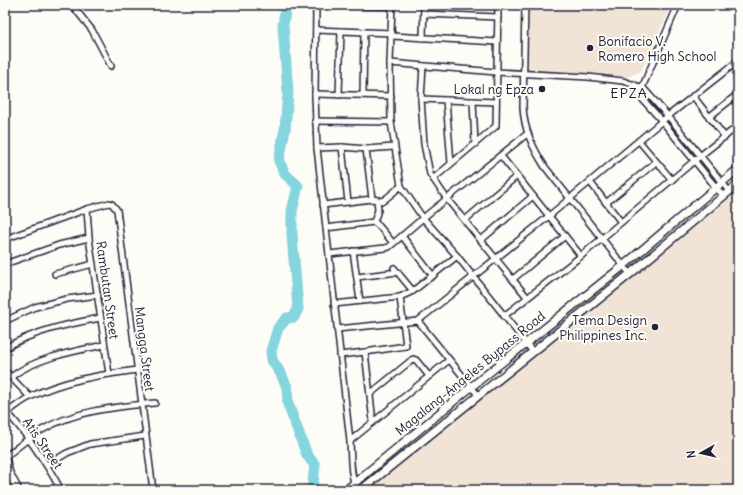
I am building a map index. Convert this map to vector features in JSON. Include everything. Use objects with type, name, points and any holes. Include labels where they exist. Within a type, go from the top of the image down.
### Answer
[{"type":"street","points":[[72,5],[92,30],[111,66]]},
{"type":"street","points":[[316,5],[315,120],[317,148],[356,487]]},
{"type":"street","points":[[324,5],[392,6],[390,63],[391,122],[401,186],[423,218],[457,256],[533,352]]},
{"type":"street","points":[[423,38],[424,5]]},
{"type":"street","points":[[433,179],[496,126],[498,5]]},
{"type":"street","points":[[525,5],[523,107],[527,134],[545,167],[622,266],[630,274]]},
{"type":"street","points":[[637,93],[643,88],[678,5]]},
{"type":"street","points":[[424,14],[498,17]]},
{"type":"street","points":[[316,30],[497,42]]},
{"type":"street","points":[[339,95],[341,31]]},
{"type":"street","points":[[363,95],[364,32]]},
{"type":"street","points":[[337,329],[418,321],[549,216],[662,120],[738,61]]},
{"type":"street","points":[[390,63],[524,74],[588,77],[623,81],[633,84],[643,88],[668,116],[700,156],[726,194]]},
{"type":"street","points":[[423,66],[421,99],[424,144],[433,179],[447,199],[527,297]]},
{"type":"street","points":[[633,84],[637,93],[662,120],[695,161],[719,184]]},
{"type":"street","points":[[315,94],[391,96]]},
{"type":"street","points":[[709,117],[738,94]]},
{"type":"street","points":[[693,96],[725,137]]},
{"type":"street","points":[[421,99],[496,102]]},
{"type":"street","points":[[446,100],[451,163]]},
{"type":"street","points":[[473,101],[475,144]]},
{"type":"street","points":[[315,120],[391,122]]},
{"type":"street","points":[[504,316],[581,256],[738,126]]},
{"type":"street","points":[[329,254],[385,248],[402,236],[527,134]]},
{"type":"street","points":[[639,141],[672,180]]},
{"type":"street","points":[[317,148],[342,147],[366,149],[394,147]]},
{"type":"street","points":[[342,147],[348,202]]},
{"type":"street","points":[[366,149],[378,210],[374,222]]},
{"type":"street","points":[[501,156],[581,256]]},
{"type":"street","points":[[606,203],[656,162]]},
{"type":"street","name":"Magalang-Angeles Bypass Road","points":[[346,490],[356,487],[471,386],[622,266],[738,169]]},
{"type":"street","points":[[465,220],[517,176]]},
{"type":"street","points":[[590,182],[621,222]]},
{"type":"street","name":"Magalang-Angeles Bypass Road","points":[[361,490],[630,274],[738,184]]},
{"type":"street","points":[[323,205],[384,200],[401,186]]},
{"type":"street","points":[[481,240],[533,196]]},
{"type":"street","name":"Mangga Street","points":[[87,209],[109,203],[112,204],[117,210],[153,490]]},
{"type":"street","points":[[5,239],[87,209]]},
{"type":"street","name":"Rambutan Street","points":[[87,209],[89,238],[109,374]]},
{"type":"street","points":[[326,228],[374,222],[393,243]]},
{"type":"street","points":[[402,236],[433,276]]},
{"type":"street","points":[[513,279],[565,236]]},
{"type":"street","points":[[5,264],[59,245],[89,238]]},
{"type":"street","points":[[353,251],[360,301]]},
{"type":"street","points":[[334,304],[400,297],[413,291],[457,256]]},
{"type":"street","points":[[55,274],[93,264]]},
{"type":"street","points":[[357,277],[396,270],[413,291]]},
{"type":"street","points":[[5,321],[35,307],[67,299],[98,295]]},
{"type":"street","points":[[340,355],[406,346],[400,297]]},
{"type":"street","points":[[5,348],[42,332],[100,318]]},
{"type":"street","points":[[418,321],[478,395]]},
{"type":"street","points":[[11,377],[30,366],[55,357],[104,345]]},
{"type":"street","points":[[365,352],[373,422]]},
{"type":"street","points":[[370,394],[413,359],[416,360],[429,376]]},
{"type":"street","points":[[350,440],[449,360]]},
{"type":"street","points":[[6,411],[30,397],[58,385],[77,380],[137,370]]},
{"type":"street","points":[[5,371],[30,397]]},
{"type":"street","points":[[18,490],[7,472],[5,458],[29,438],[62,420],[90,411],[155,403]]},
{"type":"street","name":"Atis Street","points":[[6,411],[29,438],[61,490]]},
{"type":"street","points":[[46,465],[66,453],[90,444],[145,436]]},
{"type":"shaded area","name":"Bonifacio V. Romero High School","points":[[527,5],[672,5],[641,71],[628,77],[527,70]]},
{"type":"shaded area","points":[[738,189],[738,490],[368,490],[492,388]]},
{"type":"waterway","points":[[286,5],[283,25],[288,93],[285,129],[279,161],[285,174],[298,186],[292,211],[292,235],[298,309],[294,317],[287,318],[278,328],[271,351],[272,360],[287,387],[288,404],[307,455],[315,465],[312,490]]},
{"type":"place","name":"Bonifacio V. Romero High School","points":[[590,48]]},
{"type":"place","name":"Lokal ng Epza","points":[[542,89]]},
{"type":"place","name":"Tema Design Philippines Inc.","points":[[655,327]]},
{"type":"district","name":"EPZA","points":[[629,93]]}]
